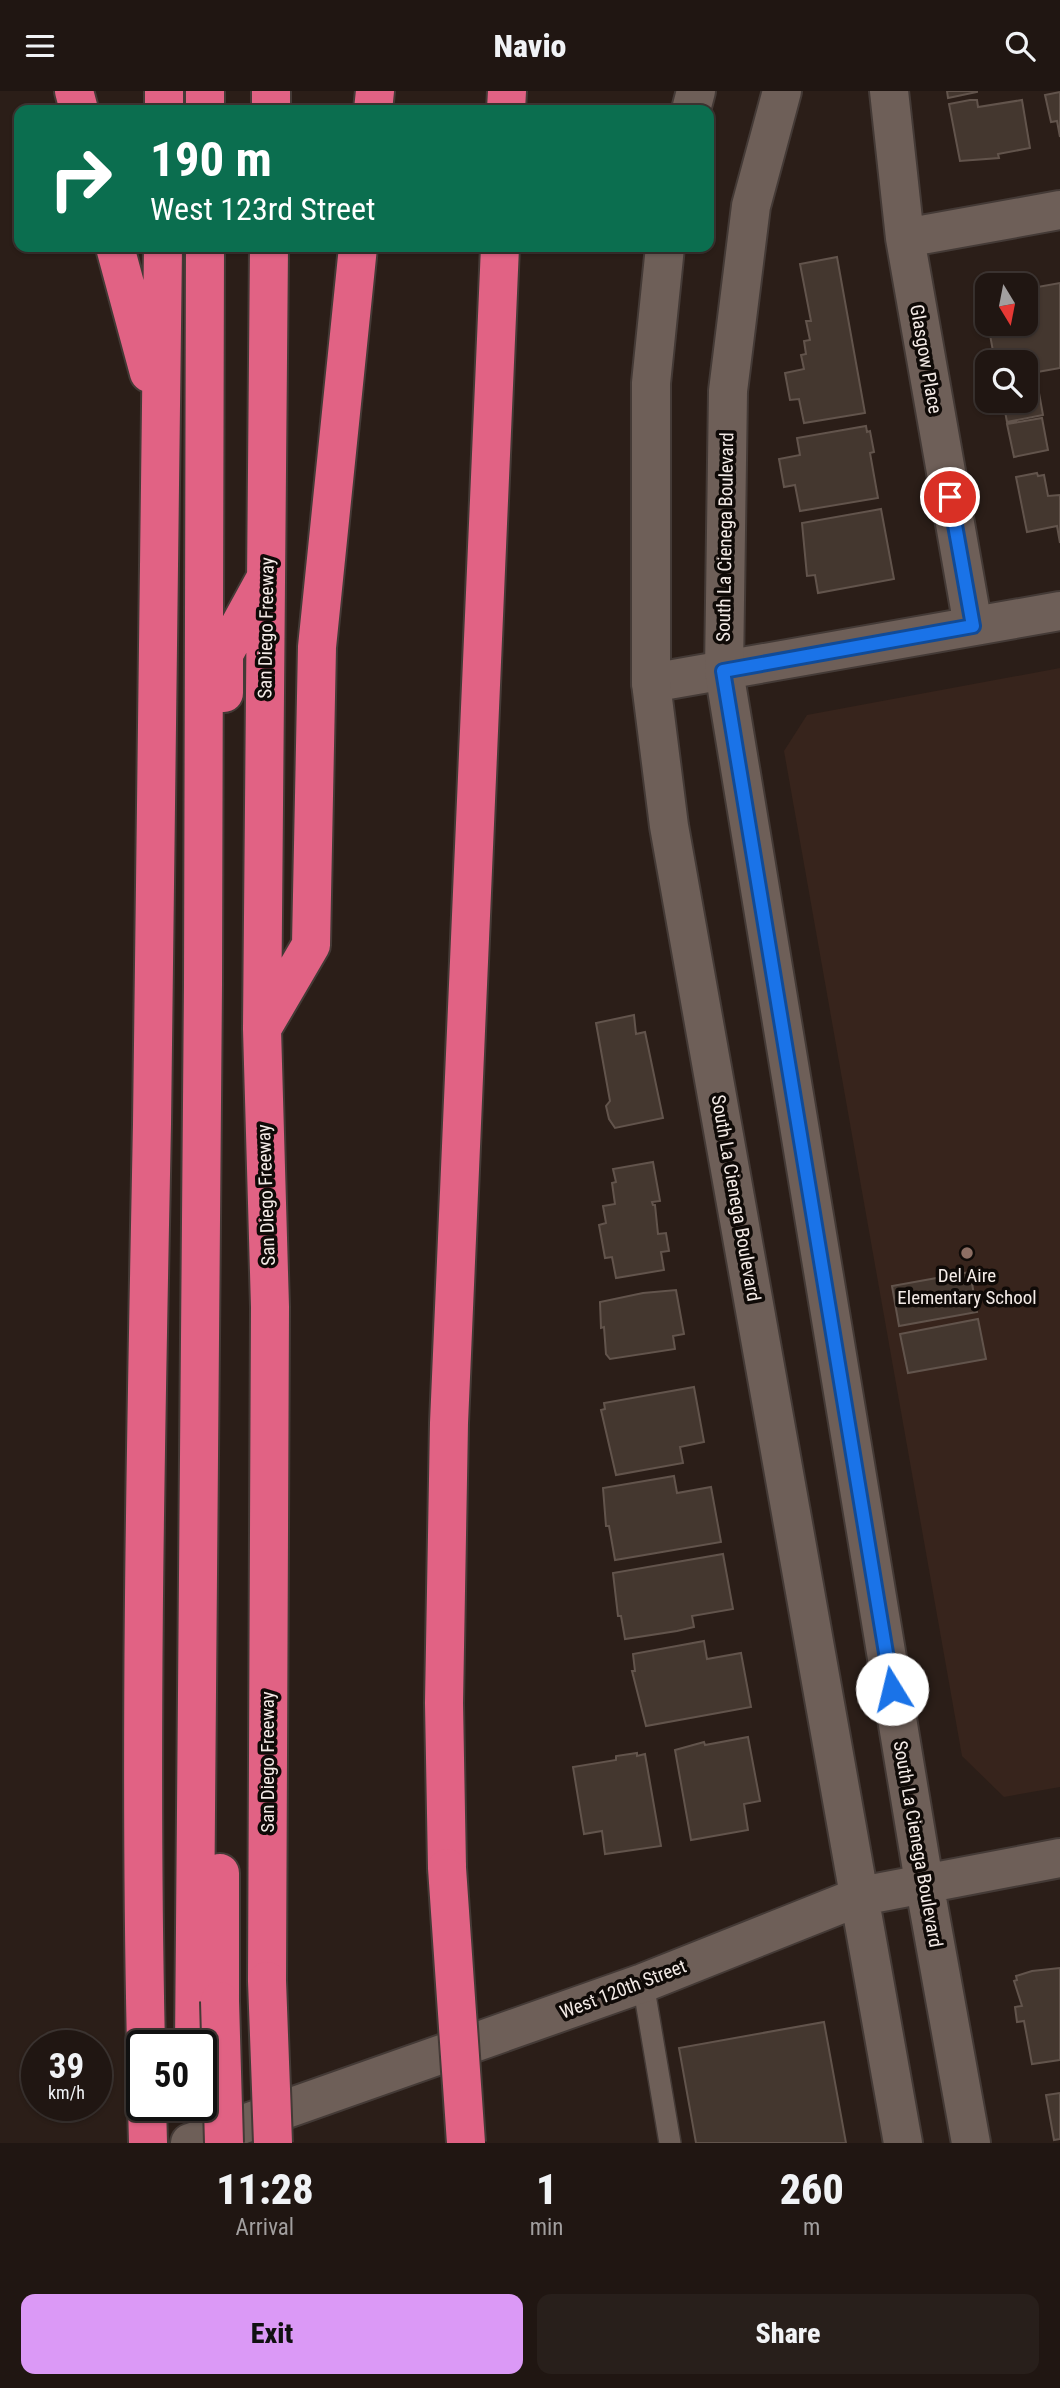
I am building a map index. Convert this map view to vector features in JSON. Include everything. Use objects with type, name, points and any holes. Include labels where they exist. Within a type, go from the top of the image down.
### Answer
[{"type":"highway","points":[[117,252],[162,419]]},
{"type":"highway","points":[[146,2030],[142,1678],[163,252]]},
{"type":"highway","points":[[205,252],[202,2019],[224,2143]]},
{"type":"highway","name":"San Diego Freeway","points":[[270,252],[262,1029],[270,1307],[267,1981],[272,2143]]},
{"type":"highway","points":[[262,1029],[311,945],[317,647],[357,252]]},
{"type":"highway","points":[[466,2143],[447,1868],[444,1703],[449,1423],[500,252]]},
{"type":"highway","points":[[202,2019],[219,1232],[224,654],[266,576]]},
{"type":"highway","points":[[147,2121],[148,2143]]},
{"type":"highway","points":[[197,2121],[198,2143]]},
{"type":"main road","name":"South La Cienega Boulevard","points":[[782,91],[751,207],[728,391],[723,671],[924,1882],[971,2143]]},
{"type":"main road","name":"Glasgow Place","points":[[889,91],[905,238],[973,626]]},
{"type":"main road","points":[[905,238],[1060,210]]},
{"type":"main road","name":"South La Cienega Boulevard","points":[[665,252],[651,383],[651,683],[669,826],[903,2143]]},
{"type":"main road","points":[[651,683],[1060,611]]},
{"type":"main road","name":"West 120th Street","points":[[190,2143],[643,1983],[861,1896],[1060,1858]]},
{"type":"lane","points":[[643,1983],[670,2143]]},
{"type":"shaded area","name":"Del Aire Elementary School","points":[[1060,668],[1060,1787],[1004,1797],[962,1756],[784,751],[807,715]]},
{"type":"building","points":[[947,91],[977,91],[977,92],[948,98]]},
{"type":"building","points":[[1060,92],[1060,137],[1057,121],[1051,122],[1045,95]]},
{"type":"building","points":[[977,100],[978,107],[1022,100],[1030,148],[998,154],[999,158],[960,161],[949,104]]},
{"type":"building","points":[[837,257],[865,413],[804,423],[799,399],[790,400],[785,373],[804,369],[801,355],[806,354],[804,341],[810,340],[806,321],[811,321],[800,264]]},
{"type":"building","points":[[1060,283],[1060,368],[1038,372],[1038,350],[993,350],[990,336],[1038,336],[1038,287]]},
{"type":"building","points":[[1038,388],[1043,415],[1007,422],[1005,413],[1038,413]]},
{"type":"building","points":[[1042,418],[1048,450],[1014,457],[1007,424]]},
{"type":"building","points":[[866,426],[867,432],[870,431],[874,452],[870,453],[878,498],[800,511],[795,485],[784,487],[779,459],[800,455],[797,438]]},
{"type":"building","points":[[1037,473],[1038,476],[1044,475],[1048,496],[1060,495],[1060,543],[1057,526],[1027,532],[1016,477]]},
{"type":"building","points":[[881,509],[894,579],[818,593],[815,575],[807,576],[802,523]]},
{"type":"building","points":[[634,1015],[636,1034],[645,1032],[663,1118],[615,1128],[609,1119],[606,1106],[610,1101],[596,1023]]},
{"type":"building","points":[[653,1162],[660,1201],[652,1202],[655,1205],[658,1234],[666,1233],[669,1251],[661,1252],[664,1270],[616,1278],[612,1257],[605,1258],[599,1225],[606,1223],[603,1206],[615,1204],[612,1183],[616,1182],[613,1169]]},
{"type":"building","points":[[970,1272],[977,1312],[899,1326],[892,1286]]},
{"type":"building","points":[[676,1290],[684,1334],[673,1336],[675,1349],[610,1359],[606,1354],[604,1327],[601,1328],[600,1302],[643,1293]]},
{"type":"building","points":[[978,1319],[986,1359],[908,1373],[900,1334]]},
{"type":"building","points":[[694,1387],[704,1442],[680,1447],[683,1463],[616,1475],[601,1410],[605,1409],[604,1403]]},
{"type":"building","points":[[674,1476],[677,1493],[711,1487],[721,1542],[615,1560],[609,1526],[606,1526],[603,1488]]},
{"type":"building","points":[[723,1554],[733,1609],[692,1616],[694,1627],[625,1639],[621,1616],[618,1616],[613,1573]]},
{"type":"building","points":[[704,1641],[707,1659],[741,1653],[751,1707],[646,1726],[632,1671],[635,1671],[633,1654]]},
{"type":"building","points":[[748,1737],[760,1801],[744,1804],[748,1830],[691,1840],[675,1750],[704,1742],[705,1745]]},
{"type":"building","points":[[637,1753],[637,1756],[645,1754],[661,1846],[605,1854],[602,1831],[584,1834],[573,1767],[616,1760],[616,1756]]},
{"type":"building","points":[[1060,1968],[1060,2060],[1032,2064],[1024,2021],[1017,2022],[1015,2007],[1022,2006],[1014,1981],[1017,1980],[1016,1976],[1032,1971]]},
{"type":"building","points":[[824,2022],[846,2143],[696,2143],[679,2048]]},
{"type":"building","points":[[1060,2093],[1060,2139],[1054,2140],[1046,2095]]},
{"type":"place","name":"Del Aire Elementary School","points":[[967,1253]]},
{"type":"route","points":[[892,1689],[723,671],[973,626],[950,497]]}]
